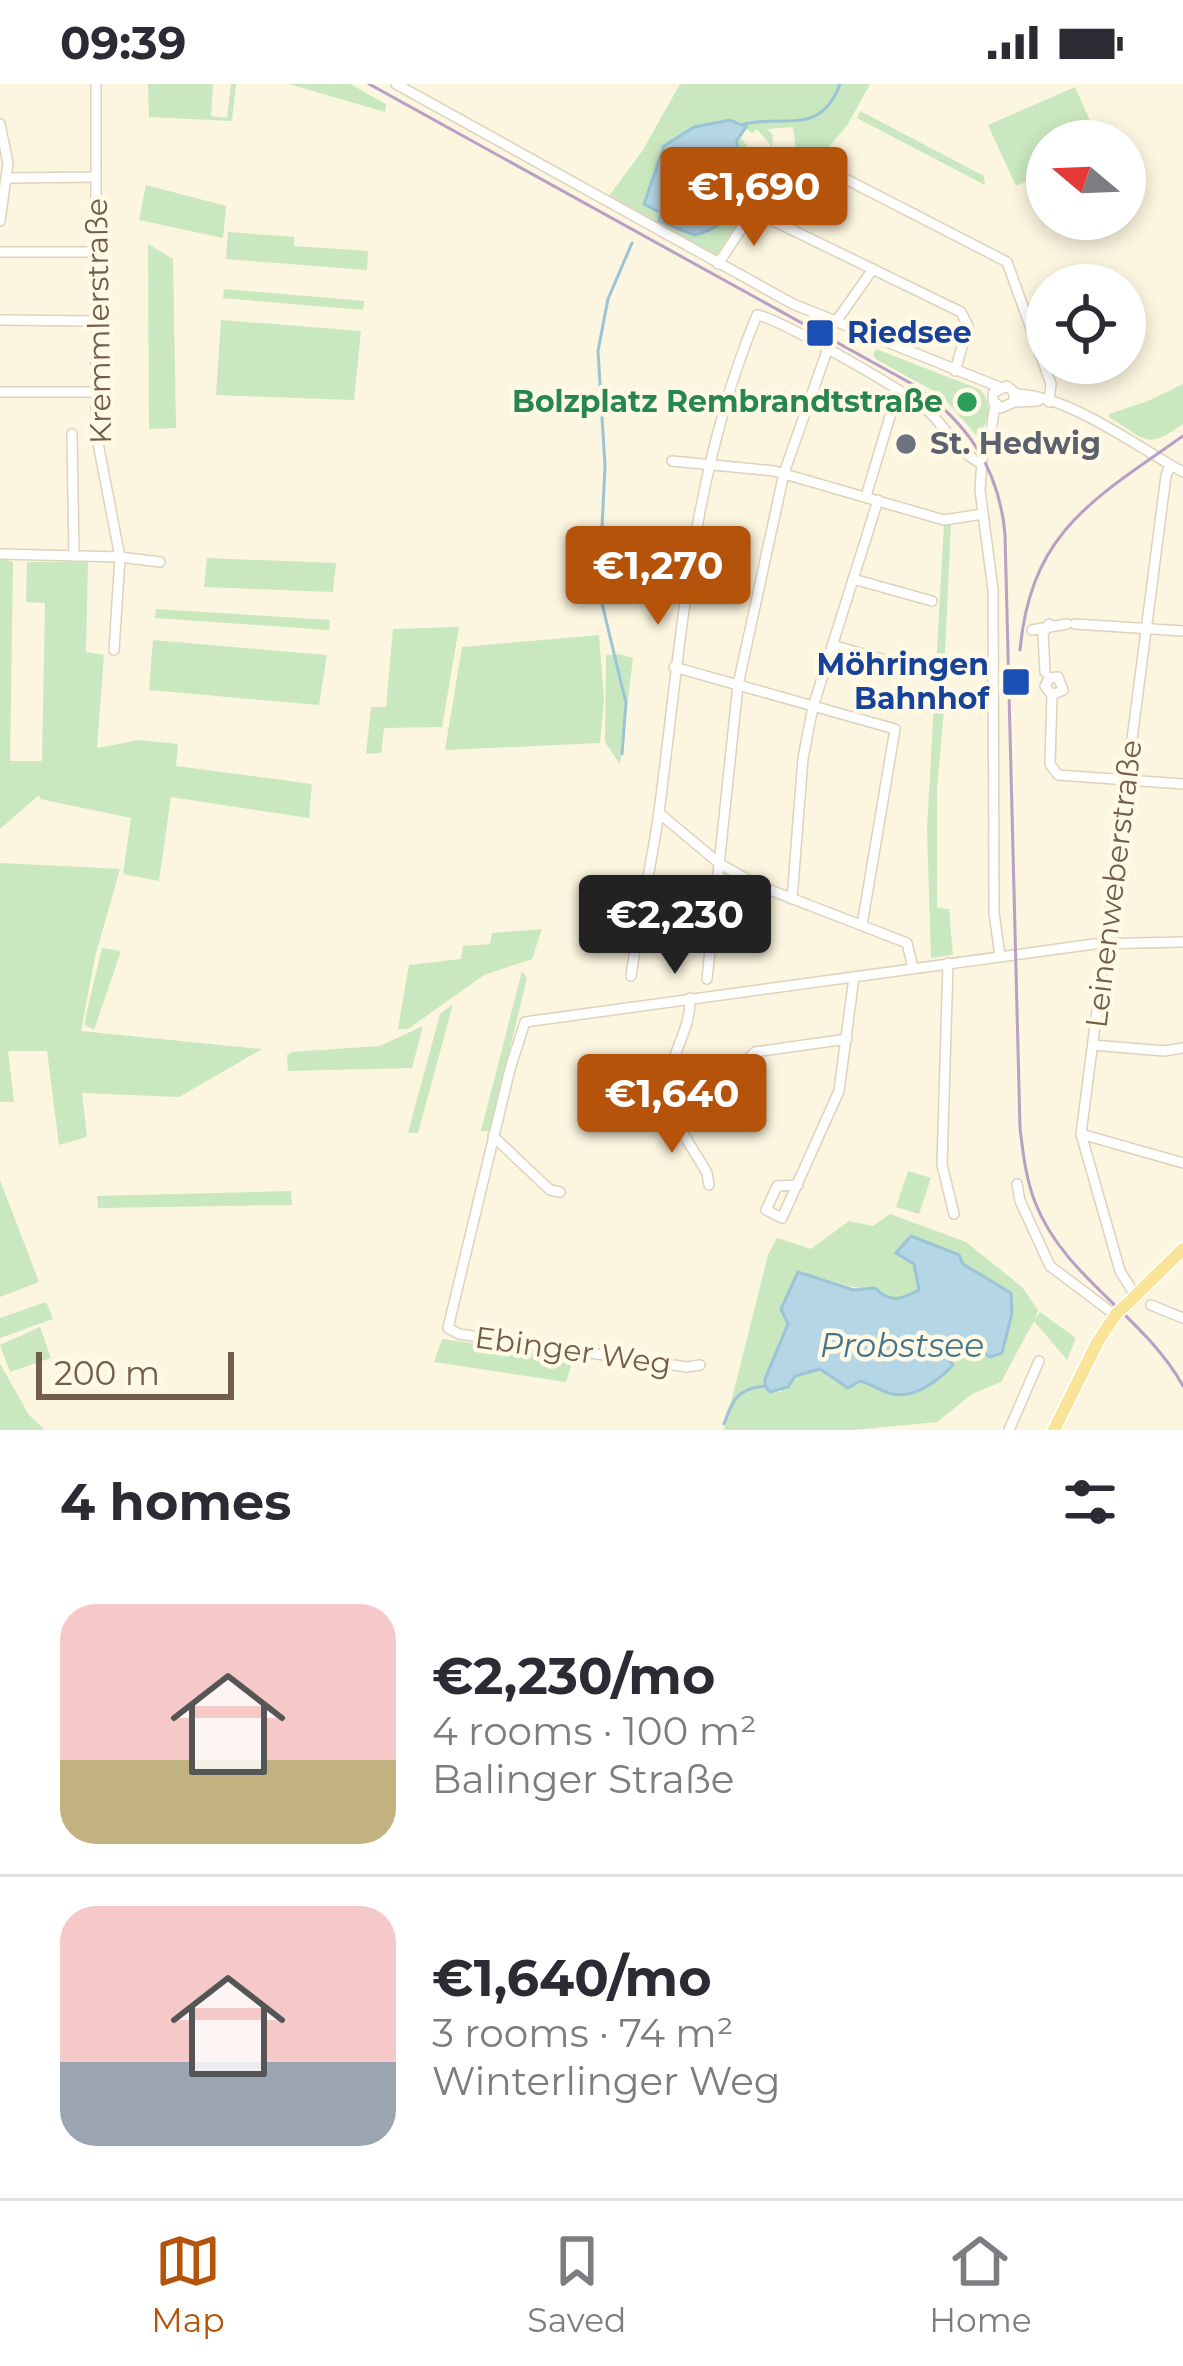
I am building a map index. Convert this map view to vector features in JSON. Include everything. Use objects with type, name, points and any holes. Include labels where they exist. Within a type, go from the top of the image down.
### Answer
[{"type":"main road","points":[[1054,1430],[1124,1307],[1183,1249]]},
{"type":"street","name":"Kremmlerstraße","points":[[96,84],[96,433],[120,557],[114,650]]},
{"type":"street","points":[[396,84],[718,264],[836,323],[974,378],[1003,398],[1046,401],[1111,428],[1183,472]]},
{"type":"street","points":[[0,124],[8,163],[0,221]]},
{"type":"street","points":[[718,264],[753,211],[771,166],[794,155],[999,257],[1011,268],[1051,384],[1046,401]]},
{"type":"street","points":[[8,178],[96,177]]},
{"type":"street","points":[[753,211],[961,312],[967,331],[955,370]]},
{"type":"street","points":[[0,252],[94,252]]},
{"type":"street","points":[[836,323],[873,268]]},
{"type":"street","points":[[631,976],[707,465],[759,313],[898,390],[926,409],[968,457],[981,461]]},
{"type":"street","points":[[0,320],[95,321]]},
{"type":"street","points":[[707,979],[738,685],[784,473],[827,350]]},
{"type":"street","points":[[866,496],[898,390]]},
{"type":"street","points":[[0,392],[95,392]]},
{"type":"street","points":[[1000,956],[994,913],[993,590],[981,461],[1003,398]]},
{"type":"street","name":"Kremmlerstraße","points":[[72,434],[74,556]]},
{"type":"street","points":[[672,461],[784,473],[944,520],[983,514]]},
{"type":"street","name":"Leinenweberstraße","points":[[1124,1307],[1120,1271],[1081,1134],[1171,465]]},
{"type":"street","points":[[792,899],[803,758],[813,706],[878,500]]},
{"type":"street","points":[[0,554],[160,562]]},
{"type":"street","points":[[854,579],[932,601]]},
{"type":"street","points":[[1032,616],[1040,629],[1045,672]]},
{"type":"street","points":[[1040,629],[1071,624],[1183,631]]},
{"type":"street","points":[[832,644],[927,672]]},
{"type":"street","points":[[674,667],[895,729],[862,925]]},
{"type":"street","points":[[1052,695],[1050,764],[1054,772],[1063,777],[1183,784]]},
{"type":"street","points":[[658,813],[720,864],[792,899],[907,943],[914,968]]},
{"type":"street","points":[[560,1192],[550,1190],[493,1136],[525,1022],[1106,943],[1183,942]]},
{"type":"street","points":[[948,963],[942,1165],[954,1214]]},
{"type":"street","points":[[798,1185],[839,1091],[854,977]]},
{"type":"street","points":[[690,998],[691,1013],[667,1088],[709,1184]]},
{"type":"street","points":[[748,1058],[755,1052],[847,1039]]},
{"type":"street","points":[[1093,1045],[1164,1051],[1183,1048]]},
{"type":"street","points":[[1081,1134],[1183,1163]]},
{"type":"street","name":"Ebinger Weg","points":[[493,1136],[448,1328],[459,1334],[687,1367],[700,1365]]},
{"type":"street","points":[[1018,1184],[1020,1202],[1050,1266],[1124,1307]]},
{"type":"street","points":[[1151,1305],[1183,1318]]},
{"type":"street","points":[[1009,1430],[1039,1361]]},
{"type":"green space","points":[[148,84],[213,84],[211,116],[227,118],[231,84],[236,84],[232,121],[149,117]]},
{"type":"green space","points":[[289,84],[350,84],[386,104],[385,112]]},
{"type":"green space","points":[[680,84],[870,84],[848,124],[818,160],[796,150],[793,127],[767,129],[773,135],[772,147],[757,129],[752,133],[746,129],[741,138],[753,154],[766,161],[751,205],[716,256],[609,196],[643,150]],"holes":[[[730,120],[741,135],[737,149],[754,161],[687,234],[645,204],[662,154],[680,136]]]},
{"type":"green space","points":[[1075,87],[1090,120],[1026,120],[1026,181],[1016,186],[988,125]]},
{"type":"green space","points":[[860,111],[984,176],[985,185],[857,118]]},
{"type":"green space","points":[[146,185],[226,206],[223,238],[139,220]]},
{"type":"green space","points":[[228,232],[294,237],[294,246],[368,251],[367,270],[226,259]]},
{"type":"green space","points":[[148,244],[173,259],[176,428],[149,429]]},
{"type":"green space","points":[[224,289],[364,301],[363,310],[223,298]]},
{"type":"green space","points":[[221,320],[361,331],[354,400],[216,395]]},
{"type":"green space","points":[[876,349],[979,389],[988,406],[977,436],[941,395],[877,360]]},
{"type":"green space","points":[[1183,384],[1183,424],[1161,437],[1146,439],[1109,417],[1109,414]]},
{"type":"green space","points":[[944,524],[951,524],[947,676],[937,788],[937,908],[949,909],[953,955],[931,958],[927,829]]},
{"type":"green space","points":[[207,558],[336,563],[333,592],[204,587]]},
{"type":"green space","points":[[0,559],[13,562],[10,761],[42,761],[45,603],[26,602],[27,562],[88,562],[86,652],[104,655],[97,748],[139,740],[178,744],[176,766],[312,784],[309,818],[171,797],[159,881],[123,874],[131,818],[40,799],[39,795],[0,829]]},
{"type":"green space","points":[[156,609],[330,620],[329,630],[155,618]]},
{"type":"green space","points":[[459,627],[442,727],[384,728],[381,753],[366,754],[371,707],[386,707],[393,629]]},
{"type":"green space","points":[[599,635],[604,700],[600,743],[445,750],[462,647]]},
{"type":"green space","points":[[153,640],[327,655],[319,705],[149,690]]},
{"type":"green space","points":[[606,655],[633,658],[620,764],[605,742]]},
{"type":"green space","points":[[0,863],[120,869],[95,957],[81,1031],[262,1049],[179,1097],[82,1093],[87,1137],[59,1145],[47,1051],[8,1051],[14,1102],[0,1102]]},
{"type":"green space","points":[[542,929],[532,959],[484,975],[408,1029],[398,1029],[409,965],[461,959],[463,946],[490,944],[492,933]]},
{"type":"green space","points":[[102,948],[121,951],[94,1030],[85,1025]]},
{"type":"green space","points":[[522,971],[527,978],[490,1131],[481,1131]]},
{"type":"green space","points":[[453,1004],[418,1133],[408,1133],[440,1014]]},
{"type":"green space","points":[[423,1026],[412,1068],[288,1071],[287,1055],[292,1052],[380,1046]]},
{"type":"green space","points":[[908,1171],[931,1178],[919,1214],[896,1207]]},
{"type":"green space","points":[[0,1180],[39,1282],[0,1297]]},
{"type":"green space","points":[[291,1191],[292,1205],[98,1208],[97,1196]]},
{"type":"green space","points":[[890,1214],[966,1242],[1022,1287],[1038,1310],[1035,1319],[1040,1312],[1076,1338],[1067,1360],[1034,1321],[1001,1382],[972,1394],[937,1422],[853,1430],[724,1430],[768,1255],[777,1238],[811,1249],[849,1221],[873,1226]],"holes":[[[958,1255],[963,1264],[1011,1294],[1006,1341],[982,1353],[962,1343],[953,1348],[947,1371],[912,1393],[860,1381],[848,1388],[820,1369],[795,1376],[779,1393],[765,1379],[786,1333],[781,1309],[795,1277],[874,1288],[896,1298],[919,1291],[917,1272],[906,1256]]]},
{"type":"green space","points":[[46,1302],[53,1319],[0,1338],[0,1318]]},
{"type":"green space","points":[[40,1327],[51,1358],[10,1372],[0,1345]]},
{"type":"green space","points":[[442,1339],[574,1357],[566,1382],[434,1362]]},
{"type":"green space","points":[[0,1364],[29,1415],[45,1430],[0,1430]]},
{"type":"water","points":[[730,120],[746,127],[737,148],[755,166],[734,210],[717,226],[694,235],[659,221],[661,213],[644,204],[664,146],[694,127]]},
{"type":"water","name":"Probstsee","points":[[911,1236],[959,1255],[963,1264],[1011,1293],[1012,1313],[1002,1353],[990,1357],[962,1343],[953,1348],[949,1359],[953,1365],[947,1371],[907,1394],[889,1393],[860,1381],[848,1388],[820,1369],[795,1376],[788,1387],[770,1392],[765,1379],[788,1324],[781,1309],[798,1272],[854,1290],[875,1288],[891,1298],[902,1298],[919,1290],[914,1264],[896,1253]]},
{"type":"waterway","points":[[741,125],[811,118],[832,101],[840,84]]},
{"type":"waterway","points":[[622,754],[626,703],[599,591],[605,466],[598,351],[608,299],[632,243]]},
{"type":"waterway","points":[[724,1424],[737,1397],[765,1386]]},
{"type":"tram line","points":[[369,84],[914,385],[950,415],[977,449],[996,488],[1005,534],[1020,1128],[1027,1175],[1048,1229],[1065,1253],[1148,1338],[1183,1386]]},
{"type":"tram line","points":[[1020,650],[1038,575],[1072,522],[1183,436]]},
{"type":"place","name":"Riedsee","points":[[820,333]]},
{"type":"place","name":"Bolzplatz Rembrandtstraße","points":[[967,402]]},
{"type":"place","name":"St. Hedwig","points":[[906,444]]},
{"type":"place","name":"Möhringen Bahnhof","points":[[1016,682]]}]
